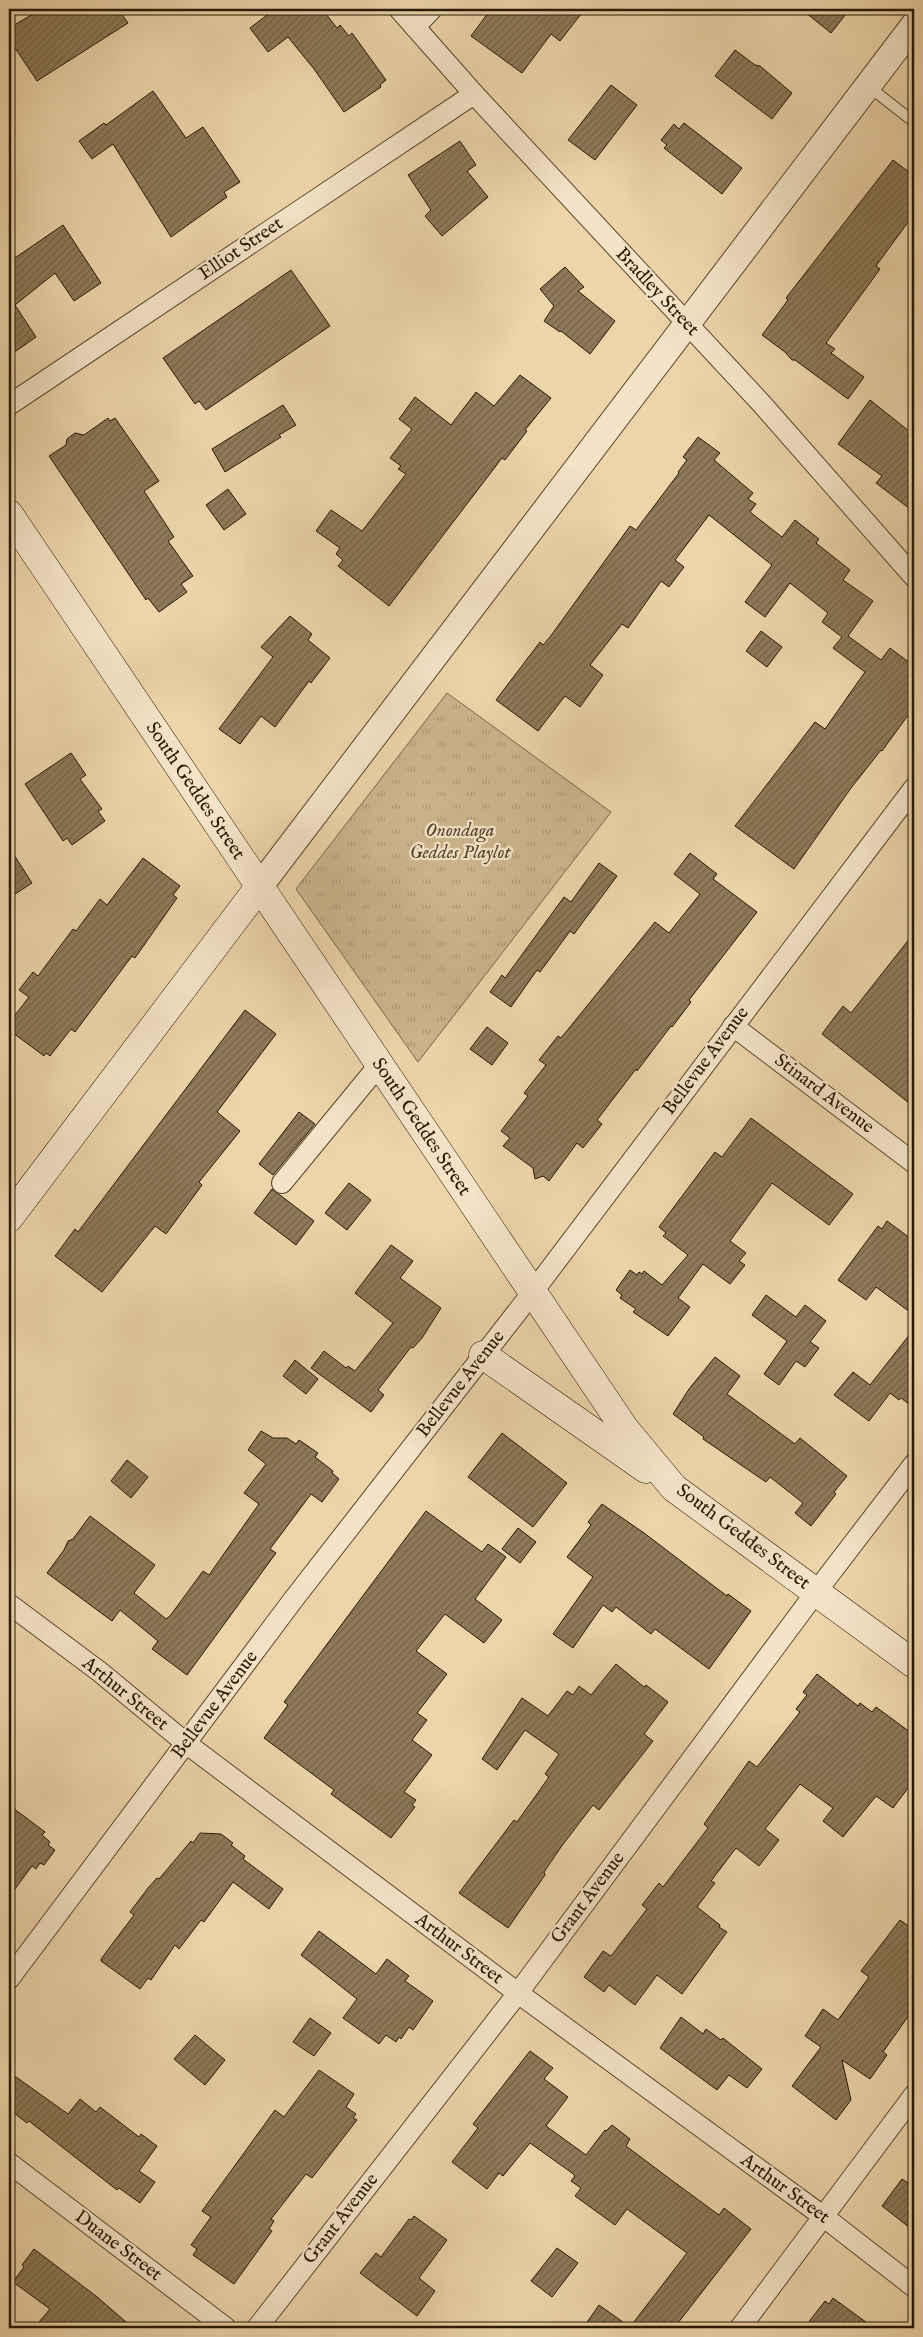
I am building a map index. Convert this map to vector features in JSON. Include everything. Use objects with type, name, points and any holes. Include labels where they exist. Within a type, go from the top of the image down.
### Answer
[{"type":"main road","name":"South Geddes Street","points":[[9,514],[532,1293],[625,1428],[674,1488],[914,1664]]},
{"type":"main road","points":[[9,1218],[260,886]]},
{"type":"main road","points":[[483,1356],[674,1488]]},
{"type":"street","name":"Bradley Street","points":[[399,9],[474,94],[760,403],[914,577]]},
{"type":"street","points":[[415,27],[432,9]]},
{"type":"street","points":[[260,886],[914,25]]},
{"type":"street","name":"Elliot Street","points":[[9,405],[474,94]]},
{"type":"street","name":"Bellevue Avenue","points":[[9,1979],[187,1744],[293,1600],[532,1293],[914,788]]},
{"type":"street","name":"Stinard Avenue","points":[[733,1026],[914,1163]]},
{"type":"street","points":[[282,1183],[379,1065]]},
{"type":"street","name":"Grant Avenue","points":[[257,2328],[518,1993],[816,1592],[914,1464]]},
{"type":"street","name":"Arthur Street","points":[[9,1604],[100,1672],[187,1744],[518,1993],[824,2217],[914,2287]]},
{"type":"street","points":[[740,2328],[914,2095]]},
{"type":"street","name":"Duane Street","points":[[9,2163],[226,2328]]},
{"type":"lane","points":[[868,86],[914,122]]},
{"type":"green space","name":"Onondaga Geddes Playlot","points":[[447,693],[611,812],[418,1062],[296,889]]},
{"type":"building","points":[[42,9],[118,9],[128,23],[37,81],[9,39],[9,28]]},
{"type":"building","points":[[275,9],[322,9],[337,28],[340,25],[349,36],[352,33],[386,80],[380,85],[381,87],[344,112],[314,69],[288,37],[268,52],[250,28]]},
{"type":"building","points":[[491,9],[585,9],[560,41],[551,34],[522,73],[471,36]]},
{"type":"building","points":[[801,9],[850,9],[831,33]]},
{"type":"building","points":[[735,50],[755,65],[760,66],[792,93],[772,119],[715,76]]},
{"type":"building","points":[[611,85],[637,105],[595,160],[568,140]]},
{"type":"building","points":[[153,91],[186,138],[203,127],[240,182],[224,192],[227,197],[171,237],[113,144],[92,159],[79,141],[104,123],[106,125]]},
{"type":"building","points":[[684,123],[742,168],[722,194],[664,148],[667,145],[661,140],[674,124],[679,129]]},
{"type":"building","points":[[460,141],[476,165],[467,171],[488,197],[442,236],[425,216],[431,210],[408,175]]},
{"type":"building","points":[[893,160],[914,176],[914,214],[876,266],[880,269],[826,343],[835,349],[831,353],[864,377],[848,399],[795,360],[792,360],[785,352],[762,335],[788,300],[786,298]]},
{"type":"building","points":[[63,225],[101,283],[74,301],[55,273],[15,305],[36,337],[9,356],[9,262]]},
{"type":"building","points":[[565,267],[584,287],[578,291],[615,321],[590,354],[561,331],[544,321],[554,306],[540,289]]},
{"type":"building","points":[[291,270],[330,326],[206,410],[199,401],[195,404],[163,358]]},
{"type":"building","points":[[520,375],[551,398],[525,430],[527,431],[505,460],[502,458],[389,606],[338,566],[343,560],[336,554],[340,548],[316,531],[331,510],[362,531],[406,474],[398,469],[401,466],[390,458],[412,429],[399,419],[415,397],[451,425],[476,392],[494,406]]},
{"type":"building","points":[[870,400],[914,435],[914,512],[876,483],[882,476],[838,444]]},
{"type":"building","points":[[283,405],[296,425],[279,435],[281,437],[225,472],[212,449]]},
{"type":"building","points":[[108,418],[110,421],[115,418],[159,481],[144,491],[174,537],[168,541],[193,576],[181,584],[187,592],[159,612],[148,598],[146,600],[49,456],[66,445],[67,439],[75,433],[84,435]]},
{"type":"building","points":[[698,437],[720,453],[714,460],[753,493],[748,499],[756,504],[750,512],[782,537],[795,520],[819,539],[816,543],[850,570],[843,580],[873,601],[848,636],[881,660],[890,648],[914,666],[914,707],[882,751],[851,788],[794,869],[735,826],[815,722],[825,729],[865,672],[833,648],[842,637],[822,622],[828,613],[790,583],[765,617],[745,602],[772,565],[709,515],[675,560],[684,567],[669,587],[661,581],[628,628],[622,624],[590,665],[603,675],[580,707],[565,696],[538,731],[496,700],[540,642],[543,645],[550,637],[630,526],[636,530],[679,473],[687,460],[683,457]]},
{"type":"building","points":[[228,489],[246,514],[224,530],[206,505]]},
{"type":"building","points":[[290,616],[312,634],[308,640],[330,658],[311,683],[309,681],[275,727],[261,716],[240,744],[219,729],[273,657],[261,647]]},
{"type":"building","points":[[761,631],[782,647],[767,667],[746,651]]},
{"type":"building","points":[[71,753],[86,775],[80,779],[102,809],[98,811],[105,821],[72,845],[67,838],[63,841],[25,784]]},
{"type":"building","points":[[9,847],[32,883],[9,898]]},
{"type":"building","points":[[690,853],[717,874],[713,879],[757,912],[689,1000],[691,1002],[672,1027],[637,1071],[636,1069],[597,1120],[602,1124],[583,1148],[577,1143],[549,1181],[543,1176],[535,1179],[533,1168],[503,1146],[510,1138],[501,1131],[528,1096],[524,1093],[546,1065],[539,1060],[558,1036],[561,1038],[655,922],[669,933],[700,894],[674,874]]},
{"type":"building","points":[[143,858],[180,886],[173,895],[177,898],[135,958],[132,956],[75,1032],[71,1029],[50,1056],[46,1053],[44,1056],[9,1030],[9,1023],[29,997],[19,990],[33,972],[38,976],[73,929],[76,931],[100,899],[107,905]]},
{"type":"building","points":[[599,863],[617,876],[574,934],[570,931],[540,972],[537,970],[511,1007],[490,992],[502,975],[505,978],[564,897],[571,902]]},
{"type":"building","points":[[914,933],[914,1107],[822,1034],[843,1006],[851,1013]]},
{"type":"building","points":[[245,1010],[276,1034],[217,1112],[240,1131],[199,1182],[202,1185],[166,1234],[155,1226],[102,1292],[55,1256],[75,1229],[78,1232]]},
{"type":"building","points":[[487,1027],[508,1043],[492,1065],[470,1049]]},
{"type":"building","points":[[299,1112],[315,1124],[273,1175],[259,1164]]},
{"type":"building","points":[[751,1118],[853,1194],[829,1225],[772,1183],[730,1241],[746,1253],[739,1261],[745,1265],[730,1284],[703,1264],[678,1298],[690,1307],[668,1336],[633,1312],[636,1309],[620,1298],[622,1295],[616,1290],[630,1270],[637,1275],[639,1272],[642,1274],[644,1271],[662,1285],[688,1255],[663,1236],[666,1233],[659,1227],[715,1152],[722,1157]]},
{"type":"building","points":[[349,1183],[371,1200],[347,1230],[325,1213]]},
{"type":"building","points":[[272,1189],[314,1221],[296,1245],[254,1213]]},
{"type":"building","points":[[887,1221],[914,1241],[914,1315],[876,1287],[866,1300],[838,1280],[878,1226],[882,1229]]},
{"type":"building","points":[[391,1245],[413,1261],[400,1278],[441,1308],[422,1338],[413,1348],[411,1347],[378,1390],[384,1395],[371,1412],[311,1368],[324,1351],[346,1368],[348,1366],[355,1371],[393,1323],[355,1293]]},
{"type":"building","points":[[766,1295],[796,1317],[805,1305],[826,1321],[810,1342],[819,1348],[805,1367],[796,1361],[779,1385],[764,1374],[787,1341],[752,1315]]},
{"type":"building","points":[[914,1329],[914,1408],[901,1398],[899,1400],[890,1393],[869,1421],[834,1395],[853,1372],[870,1385]]},
{"type":"building","points":[[715,1357],[740,1376],[727,1394],[795,1444],[800,1438],[847,1476],[834,1492],[836,1494],[811,1526],[795,1513],[803,1503],[770,1477],[766,1482],[703,1439],[704,1437],[673,1414],[689,1389]]},
{"type":"building","points":[[295,1360],[318,1379],[306,1394],[283,1376]]},
{"type":"building","points":[[261,1431],[273,1438],[287,1438],[296,1444],[299,1440],[318,1453],[315,1457],[333,1471],[332,1473],[339,1479],[322,1502],[311,1494],[270,1549],[276,1553],[187,1675],[152,1649],[158,1641],[120,1610],[112,1621],[47,1573],[64,1550],[68,1541],[73,1539],[90,1516],[155,1565],[134,1593],[166,1619],[203,1571],[209,1575],[259,1504],[244,1493],[266,1464],[248,1450]]},
{"type":"building","points":[[502,1433],[567,1483],[533,1527],[468,1477]]},
{"type":"building","points":[[127,1460],[148,1477],[131,1498],[111,1481]]},
{"type":"building","points":[[602,1504],[644,1533],[727,1596],[728,1594],[751,1611],[709,1669],[655,1629],[651,1634],[616,1607],[612,1612],[603,1605],[573,1648],[553,1634],[593,1577],[567,1557],[591,1525],[588,1522]]},
{"type":"building","points":[[426,1511],[482,1552],[488,1544],[506,1557],[475,1599],[502,1620],[484,1643],[445,1614],[416,1651],[447,1674],[417,1713],[427,1720],[412,1740],[432,1755],[404,1792],[416,1800],[412,1805],[415,1807],[391,1838],[331,1794],[334,1790],[264,1738],[288,1705],[284,1702]]},
{"type":"building","points":[[518,1528],[536,1542],[520,1563],[502,1549]]},
{"type":"building","points":[[616,1664],[644,1687],[646,1685],[668,1702],[644,1734],[653,1741],[599,1810],[593,1805],[561,1847],[544,1872],[545,1875],[508,1928],[459,1893],[514,1820],[517,1822],[549,1777],[545,1774],[559,1754],[525,1730],[497,1770],[482,1759],[522,1698],[548,1716],[567,1691],[573,1695],[579,1686],[591,1695]]},
{"type":"building","points":[[817,1674],[858,1706],[860,1703],[872,1712],[876,1707],[914,1735],[914,1780],[893,1808],[876,1796],[843,1837],[823,1821],[833,1808],[800,1784],[765,1829],[779,1840],[759,1866],[736,1848],[711,1881],[715,1883],[697,1907],[727,1932],[682,1994],[657,1975],[635,2005],[609,1985],[604,1992],[584,1977],[603,1951],[611,1956],[647,1909],[642,1905],[659,1883],[663,1887],[708,1828],[704,1824],[749,1761],[757,1767],[800,1712],[796,1709],[807,1695],[803,1692]]},
{"type":"building","points":[[9,1805],[45,1832],[42,1835],[50,1842],[48,1845],[55,1850],[44,1865],[40,1863],[36,1869],[32,1866],[9,1897]]},
{"type":"building","points":[[200,1833],[221,1834],[245,1856],[243,1859],[283,1889],[269,1909],[233,1882],[204,1922],[201,1920],[179,1949],[175,1945],[151,1980],[148,1978],[140,1989],[101,1961],[101,1959],[134,1915],[130,1912],[148,1888],[157,1878],[159,1879]]},
{"type":"building","points":[[900,1920],[914,1930],[914,2008],[883,2052],[887,2055],[870,2079],[842,2060],[851,2100],[836,2120],[792,2086],[821,2047],[805,2036],[823,2009],[838,2020],[869,1977],[861,1971]]},
{"type":"building","points":[[319,1931],[376,1974],[387,1959],[409,1976],[405,1981],[433,2001],[413,2030],[409,2027],[401,2039],[399,2037],[396,2042],[386,2035],[379,2044],[343,2018],[357,1999],[301,1955]]},
{"type":"building","points":[[681,2017],[703,2034],[706,2029],[721,2040],[723,2038],[762,2069],[747,2088],[729,2075],[717,2090],[660,2048]]},
{"type":"building","points":[[310,2018],[331,2033],[314,2056],[293,2042]]},
{"type":"building","points":[[195,2035],[225,2060],[205,2085],[174,2059]]},
{"type":"building","points":[[530,2051],[553,2068],[544,2079],[568,2097],[546,2126],[586,2155],[605,2130],[612,2125],[630,2139],[626,2146],[670,2179],[719,2215],[724,2208],[751,2229],[674,2328],[583,2328],[599,2305],[630,2327],[687,2253],[627,2209],[615,2225],[575,2196],[581,2188],[571,2181],[575,2176],[572,2173],[530,2143],[503,2176],[499,2173],[487,2189],[452,2162],[478,2128],[473,2124]]},
{"type":"building","points":[[319,2070],[354,2094],[346,2107],[356,2114],[353,2118],[357,2120],[312,2178],[306,2174],[271,2219],[274,2221],[269,2229],[272,2231],[234,2284],[193,2255],[197,2249],[191,2245],[211,2217],[202,2211],[275,2110],[284,2117]]},
{"type":"building","points":[[9,2072],[68,2114],[80,2099],[96,2112],[100,2107],[139,2137],[141,2134],[157,2146],[139,2171],[155,2182],[140,2203],[119,2188],[117,2190],[29,2121],[27,2123],[9,2109]]},
{"type":"building","points":[[902,2179],[914,2187],[914,2231],[882,2206]]},
{"type":"building","points":[[414,2216],[447,2240],[419,2278],[435,2291],[417,2316],[360,2273],[376,2253],[381,2257],[409,2219],[411,2220]]},
{"type":"building","points":[[557,2248],[578,2263],[552,2297],[531,2281]]},
{"type":"building","points":[[34,2249],[96,2296],[133,2328],[34,2328],[50,2309],[13,2282],[24,2267],[22,2265]]},
{"type":"building","points":[[833,2298],[874,2328],[804,2328],[825,2301],[829,2304]]}]
